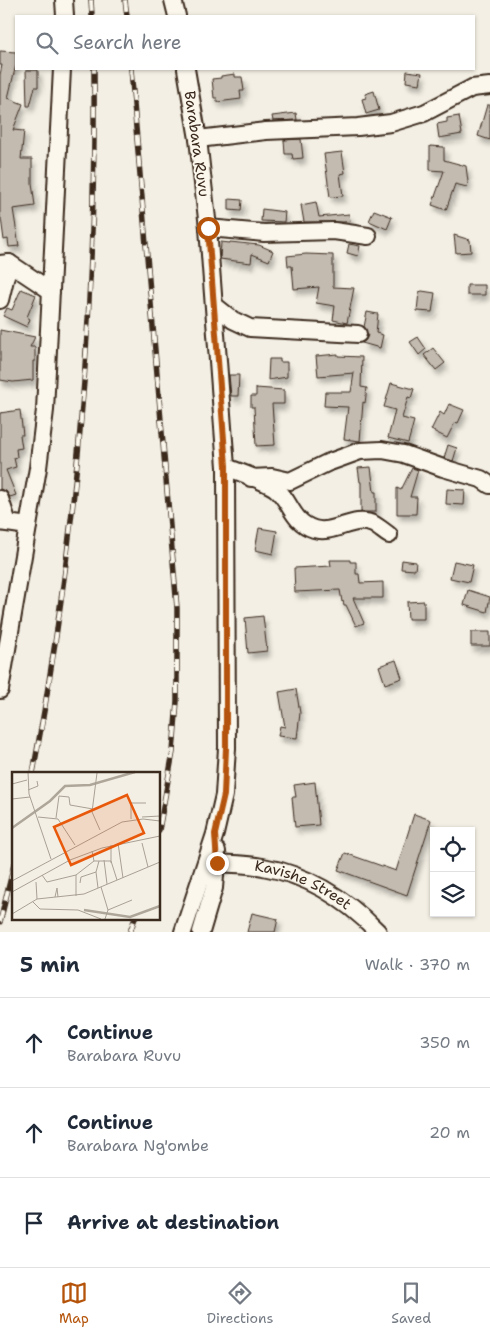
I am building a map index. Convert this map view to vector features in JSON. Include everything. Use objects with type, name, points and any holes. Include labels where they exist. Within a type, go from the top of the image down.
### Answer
[{"type":"street","points":[[64,0],[65,15]]},
{"type":"street","points":[[174,0],[176,15]]},
{"type":"street","points":[[0,690],[46,410],[62,70]]},
{"type":"street","name":"Barabara Ruvu","points":[[183,932],[215,834],[224,795],[226,748],[226,466],[208,228],[198,139],[186,70]]},
{"type":"street","points":[[198,139],[266,131],[358,128],[391,124],[424,113],[472,88],[490,86]]},
{"type":"street","points":[[208,228],[264,233],[334,231],[368,236]]},
{"type":"street","points":[[0,300],[5,263],[51,291]]},
{"type":"street","points":[[214,305],[233,320],[250,328],[358,334]]},
{"type":"street","points":[[251,478],[272,477],[290,481],[327,463],[360,451],[382,450],[404,454],[481,479],[490,485]]},
{"type":"street","points":[[226,466],[276,488],[299,521],[312,529],[330,530],[352,523],[366,522],[375,525],[389,536]]},
{"type":"street","points":[[0,499],[4,522],[28,526]]},
{"type":"street","points":[[200,932],[214,888],[217,863],[215,834]]},
{"type":"street","name":"Kavishe Street","points":[[217,863],[263,867],[293,874],[319,885],[339,897],[378,932]]},
{"type":"building","points":[[0,51],[15,52],[15,69],[8,98],[23,104],[13,130],[24,131],[21,159],[32,159],[32,183],[35,206],[13,209],[19,246],[9,247],[8,239],[4,240],[0,218],[0,75],[2,65],[0,65]]},
{"type":"building","points":[[26,70],[38,70],[38,87],[35,87],[30,106],[27,106]]},
{"type":"building","points":[[407,71],[422,73],[420,84],[406,82]]},
{"type":"building","points":[[235,74],[235,77],[242,77],[244,91],[240,91],[241,99],[217,102],[217,98],[214,98],[212,79]]},
{"type":"building","points":[[374,91],[379,110],[366,114],[362,99],[366,98],[365,94]]},
{"type":"building","points":[[487,105],[490,105],[490,140],[478,136]]},
{"type":"building","points":[[296,113],[297,120],[273,121],[272,116]]},
{"type":"building","points":[[459,116],[462,134],[439,138],[437,124],[447,122],[447,118]]},
{"type":"building","points":[[301,139],[303,158],[293,159],[292,154],[285,154],[284,140]]},
{"type":"building","points":[[430,146],[444,147],[444,160],[466,166],[467,187],[455,184],[446,210],[432,205],[444,171],[430,170]]},
{"type":"building","points":[[342,152],[345,173],[340,174],[343,196],[330,197],[324,154]]},
{"type":"building","points":[[229,199],[242,200],[241,211],[229,210]]},
{"type":"building","points":[[316,202],[319,217],[349,214],[350,221],[304,222],[301,205]]},
{"type":"building","points":[[262,209],[285,212],[284,222],[261,221]]},
{"type":"building","points":[[374,210],[392,217],[387,229],[369,221]]},
{"type":"building","points":[[454,235],[470,240],[471,252],[456,253]]},
{"type":"building","points":[[221,242],[259,245],[273,251],[269,261],[252,254],[251,263],[220,259]]},
{"type":"building","points":[[349,244],[360,246],[358,256],[347,253]]},
{"type":"building","points":[[306,254],[333,255],[333,287],[354,288],[347,323],[333,320],[335,306],[316,303],[319,287],[294,289],[292,266],[288,266],[287,256]]},
{"type":"building","points":[[467,285],[485,285],[485,295],[467,295]]},
{"type":"building","points":[[21,289],[36,295],[27,317],[30,319],[27,327],[3,316],[7,308],[12,310]]},
{"type":"building","points":[[419,292],[435,293],[432,312],[417,311]]},
{"type":"building","points":[[367,312],[378,314],[376,333],[383,335],[380,348],[362,343],[368,335],[364,327]]},
{"type":"building","points":[[0,330],[35,337],[30,347],[35,347],[33,380],[13,382],[0,380]]},
{"type":"building","points":[[418,337],[426,349],[419,355],[410,342]]},
{"type":"building","points":[[433,348],[445,363],[436,370],[424,355]]},
{"type":"building","points":[[338,354],[338,356],[362,357],[361,387],[367,388],[365,403],[363,402],[360,441],[344,439],[348,407],[324,406],[325,392],[351,392],[354,373],[318,376],[316,356]]},
{"type":"building","points":[[269,359],[280,359],[280,362],[287,362],[287,377],[268,380]]},
{"type":"building","points":[[229,375],[239,375],[238,396],[231,396]]},
{"type":"building","points":[[391,383],[414,389],[411,398],[408,397],[402,418],[414,421],[408,443],[388,438],[395,410],[384,407]]},
{"type":"building","points":[[256,388],[284,390],[284,404],[272,404],[275,445],[256,446],[254,407],[251,407],[251,396],[256,396]]},
{"type":"building","points":[[449,404],[464,410],[458,423],[455,422],[447,438],[431,430],[440,412],[444,415]]},
{"type":"building","points":[[20,410],[23,435],[20,435],[22,448],[16,449],[17,457],[14,458],[16,467],[6,470],[16,495],[10,497],[6,491],[0,489],[0,413]]},
{"type":"building","points":[[448,445],[457,448],[453,461],[444,458]]},
{"type":"building","points":[[371,467],[374,492],[376,492],[376,512],[361,512],[361,482],[358,468]]},
{"type":"building","points":[[412,468],[418,470],[410,497],[417,497],[416,514],[397,514],[397,488],[401,490]]},
{"type":"building","points":[[447,489],[465,490],[464,505],[446,504]]},
{"type":"building","points":[[259,528],[277,531],[273,554],[255,550]]},
{"type":"building","points":[[330,560],[350,560],[350,562],[356,562],[356,574],[359,574],[360,583],[383,582],[383,598],[353,598],[364,623],[356,626],[346,605],[342,602],[340,590],[295,592],[294,568],[331,566]]},
{"type":"building","points":[[402,560],[416,562],[415,570],[401,569]]},
{"type":"building","points":[[454,561],[473,565],[469,582],[450,578]]},
{"type":"building","points":[[468,590],[490,597],[487,612],[464,605]]},
{"type":"building","points":[[424,601],[424,619],[408,619],[407,602]]},
{"type":"building","points":[[263,616],[267,651],[248,653],[245,618]]},
{"type":"building","points":[[471,632],[490,632],[490,646],[471,646]]},
{"type":"building","points":[[396,660],[402,678],[385,684],[379,666]]},
{"type":"building","points":[[296,689],[300,713],[297,738],[278,736],[280,726],[285,727],[279,692]]},
{"type":"building","points":[[315,782],[319,825],[295,827],[292,797],[296,797],[294,785]]},
{"type":"building","points":[[414,814],[431,820],[407,895],[338,870],[345,853],[396,871]]},
{"type":"building","points":[[252,913],[278,919],[275,932],[247,932]]},
{"type":"railway","points":[[91,0],[92,15]]},
{"type":"railway","points":[[125,0],[127,15]]},
{"type":"railway","points":[[33,772],[61,598],[81,422],[91,246],[94,70]]},
{"type":"railway","points":[[131,70],[177,608],[177,701],[173,752],[160,824]]},
{"type":"railway","points":[[0,922],[12,873]]},
{"type":"railway","points":[[130,932],[135,919]]},
{"type":"route","points":[[208,228],[226,466],[226,748],[224,795],[215,834],[217,863]]}]
